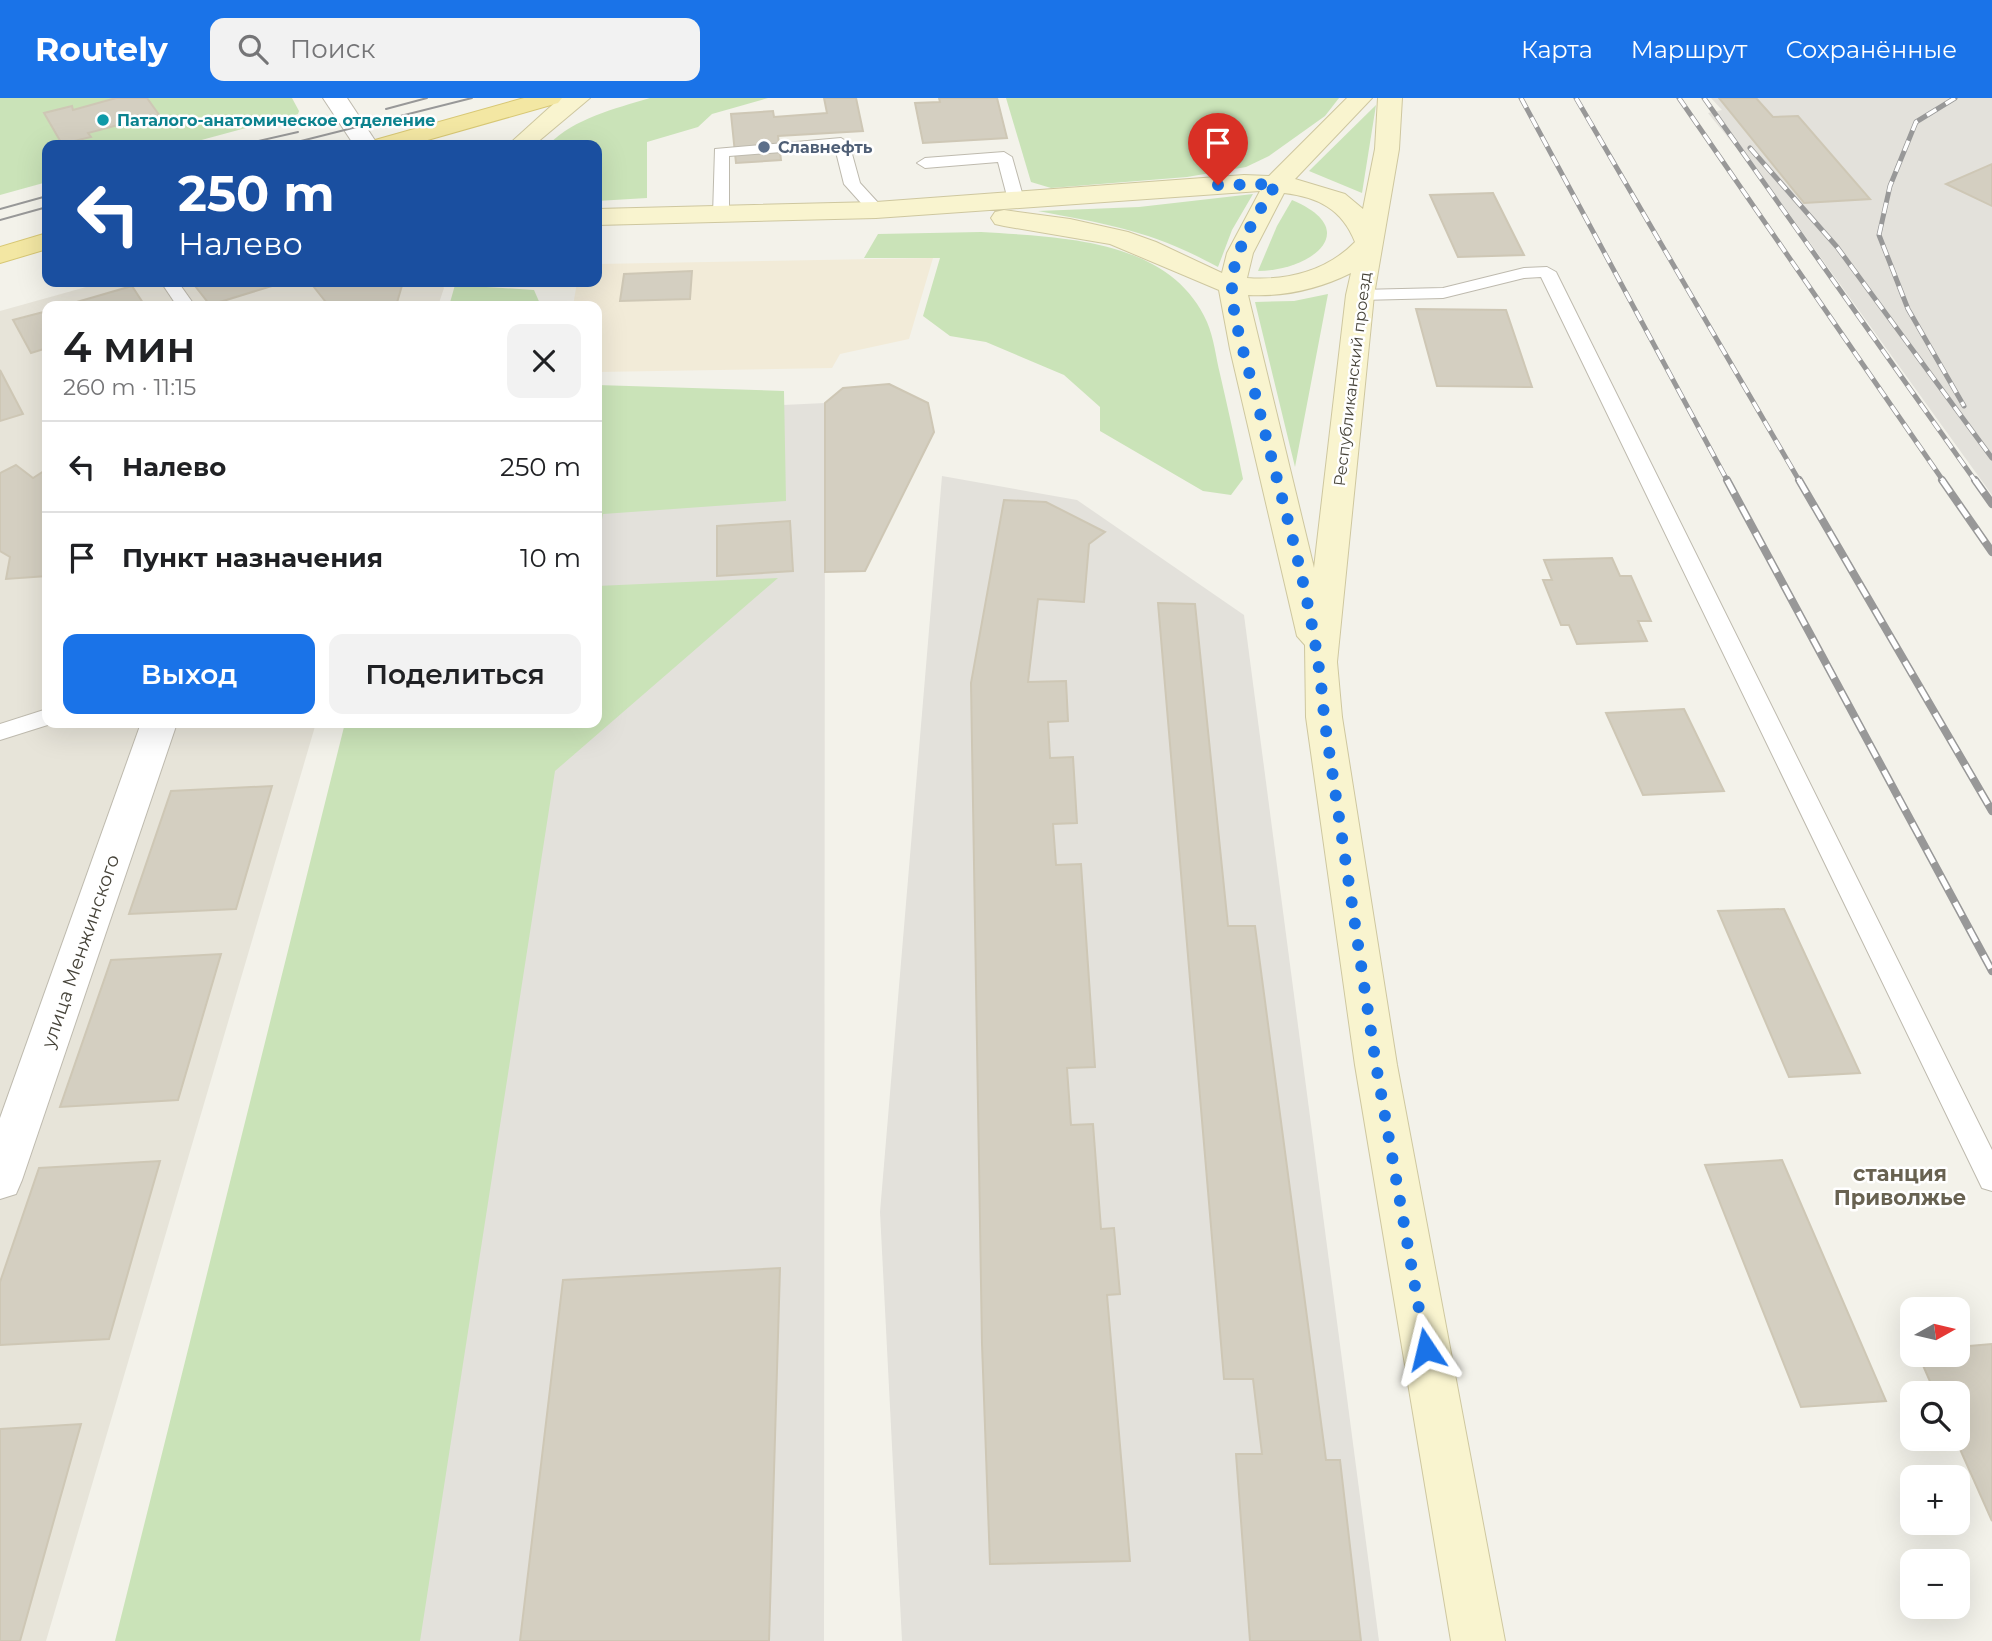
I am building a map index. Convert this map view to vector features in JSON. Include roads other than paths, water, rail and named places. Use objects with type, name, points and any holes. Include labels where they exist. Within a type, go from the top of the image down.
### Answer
[{"type":"main road","points":[[402,140],[550,98]]},
{"type":"main road","points":[[525,140],[561,107],[578,98]]},
{"type":"main road","name":"Республиканский проезд","points":[[1360,98],[1276,184],[1258,213],[1240,253],[1232,285],[1241,336],[1320,662],[1324,717],[1376,1065],[1478,1641]]},
{"type":"main road","name":"Республиканский проезд","points":[[1320,662],[1360,295],[1387,149],[1390,98]]},
{"type":"main road","points":[[602,217],[876,210],[1244,183],[1276,184],[1310,189],[1344,203],[1364,224],[1369,243],[1357,258],[1308,280],[1278,286],[1232,285],[1175,258],[1096,231],[999,218],[876,210]]},
{"type":"main road","points":[[0,255],[42,242]]},
{"type":"street","points":[[335,98],[363,140]]},
{"type":"street","name":"улица Менжинского","points":[[0,1180],[157,728]]},
{"type":"lane","points":[[721,215],[721,152],[841,143],[852,184],[876,210]]},
{"type":"lane","points":[[925,163],[1003,157],[1016,200]]},
{"type":"lane","points":[[1360,295],[1443,293],[1524,273],[1547,272],[1992,1179]]},
{"type":"lane","points":[[0,732],[42,719]]},
{"type":"tram line","points":[[386,109],[427,98]]},
{"type":"tram line","points":[[305,140],[472,98]]},
{"type":"tram line","points":[[263,140],[298,132]]},
{"type":"tram line","points":[[0,209],[42,197]]},
{"type":"tram line","points":[[0,220],[42,208]]},
{"type":"railway","points":[[1521,98],[1728,482]]},
{"type":"railway","points":[[1576,98],[1800,482]]},
{"type":"railway","points":[[1679,98],[1944,482]]},
{"type":"railway","points":[[1704,98],[1976,482]]},
{"type":"railway","points":[[1955,98],[1916,122],[1890,186],[1879,235],[1908,309],[1964,406]]},
{"type":"railway","points":[[1750,148],[1837,247],[1992,458]]},
{"type":"railway","points":[[1727,480],[1992,971]]},
{"type":"railway","points":[[1799,480],[1992,811]]},
{"type":"railway","points":[[1942,480],[1992,552]]},
{"type":"railway","points":[[1975,480],[1992,504]]},
{"type":"place","name":"Паталого-анатомическое отделение","points":[[103,120]]},
{"type":"place","name":"Славнефть","points":[[764,147]]},
{"type":"district","name":"станция Приволжье","points":[[1900,1186]]}]
